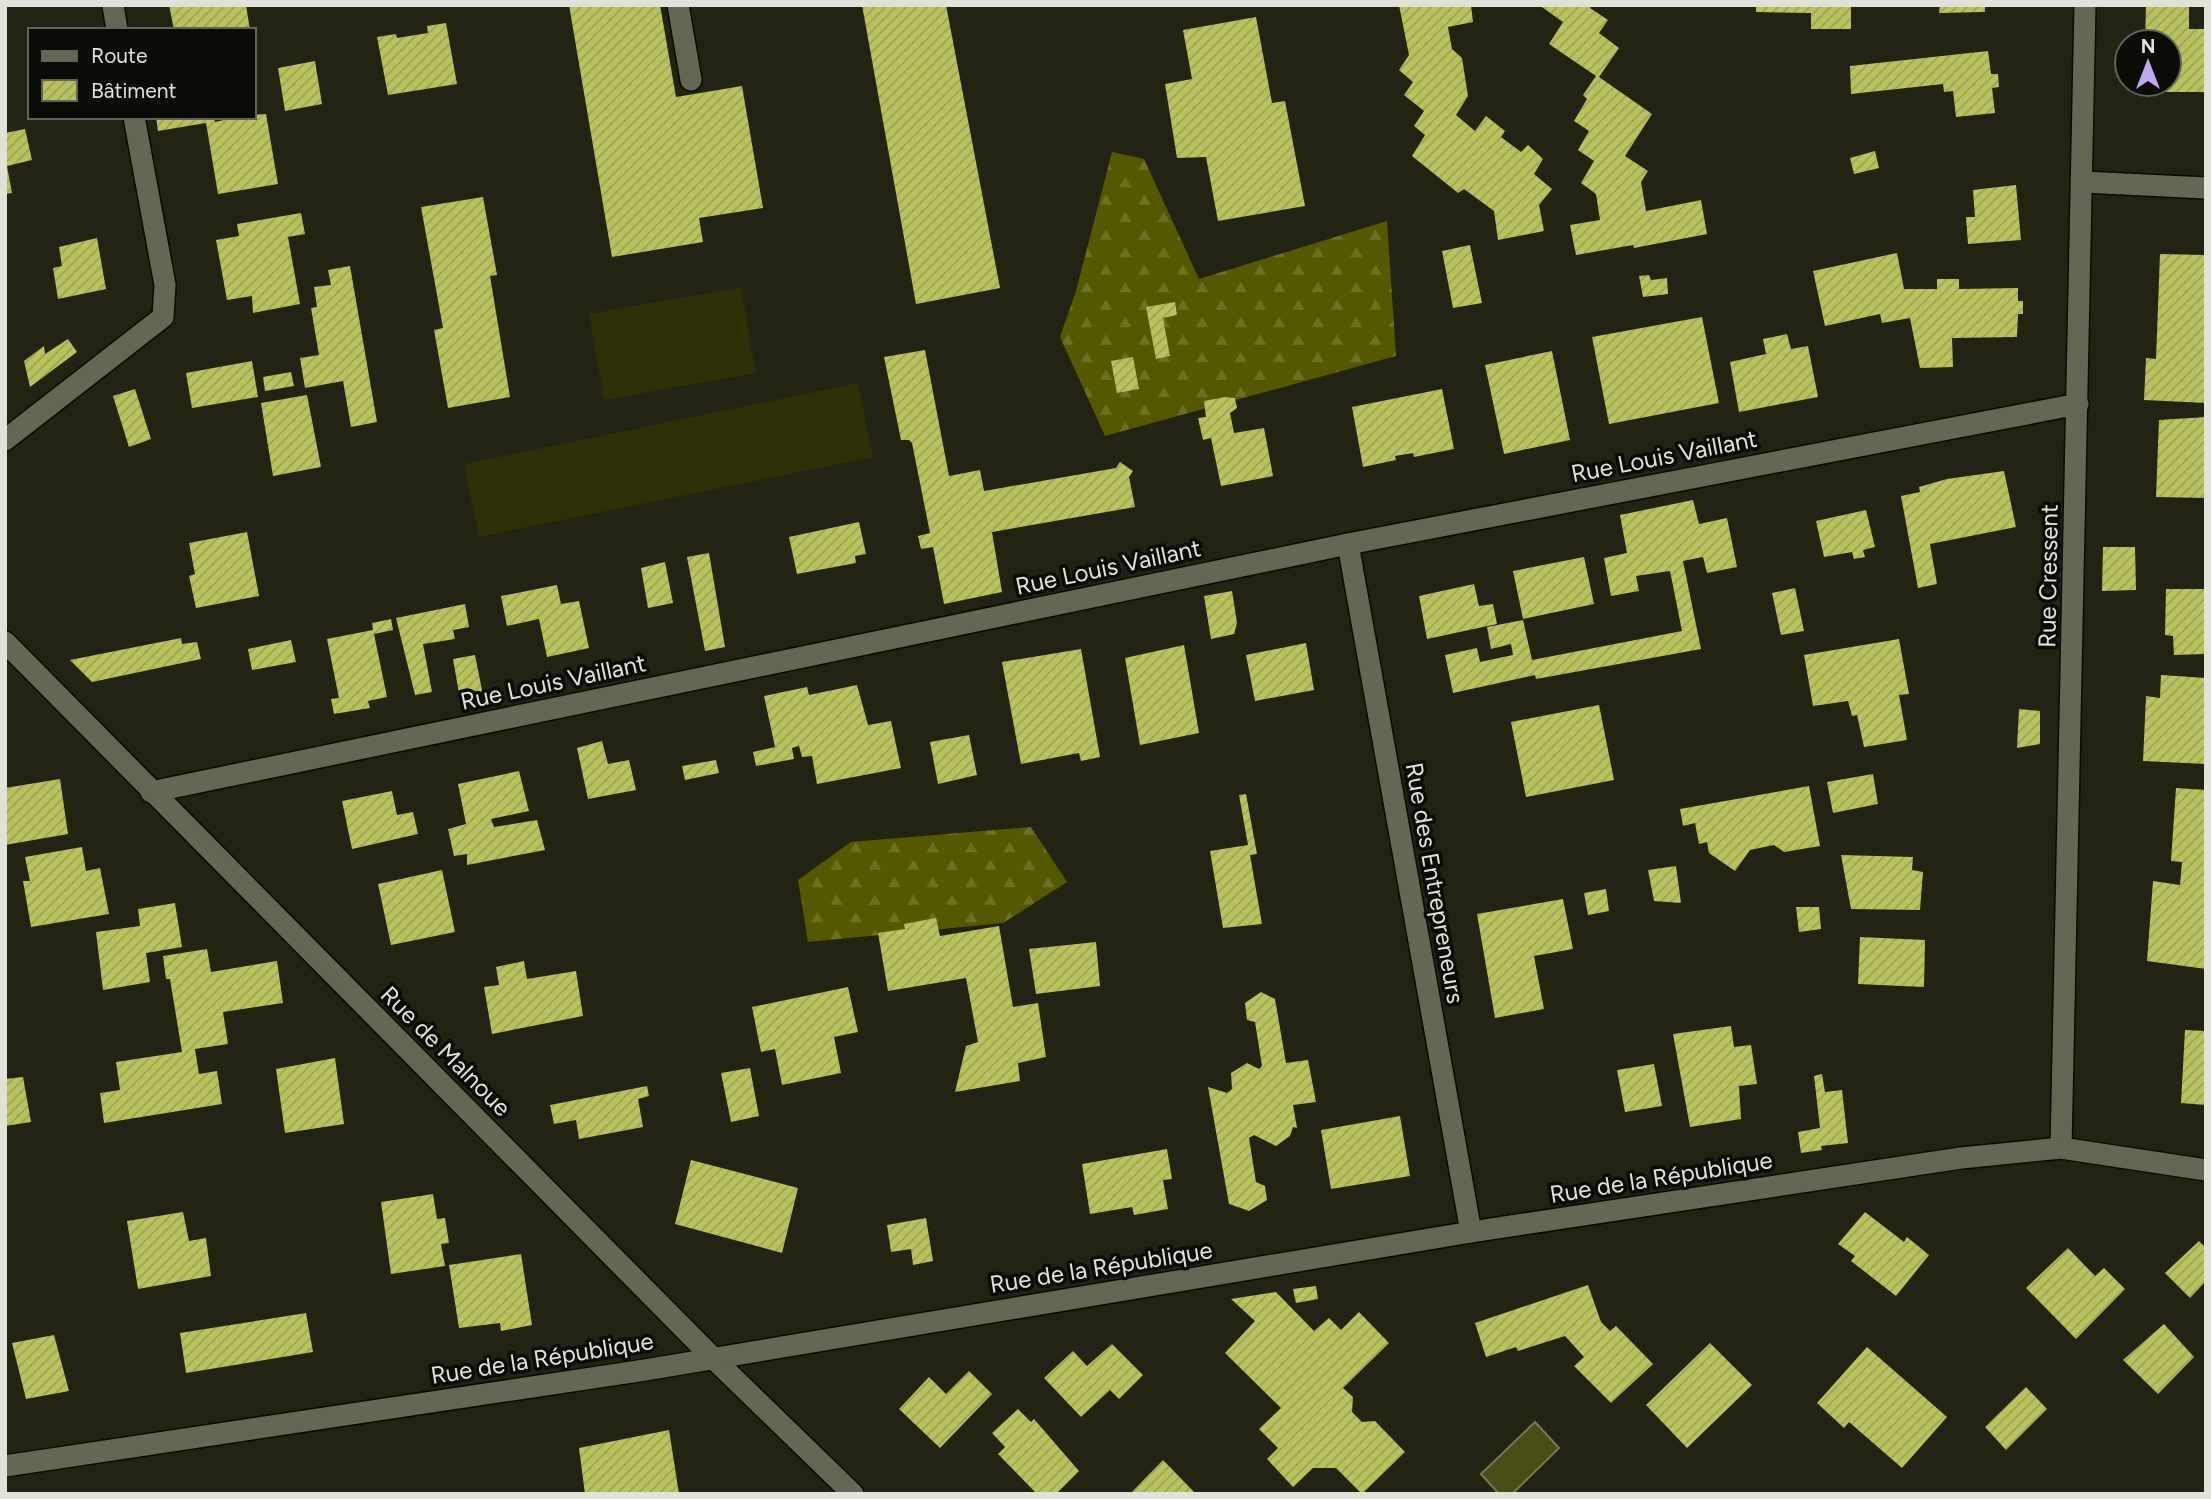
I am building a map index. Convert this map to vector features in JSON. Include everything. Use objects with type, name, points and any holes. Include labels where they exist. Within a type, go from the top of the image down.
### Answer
[{"type":"street","points":[[113,5],[117,28]]},
{"type":"street","points":[[678,5],[691,80]]},
{"type":"street","name":"Rue Cressent","points":[[2061,1148],[2085,5]]},
{"type":"street","points":[[5,440],[163,317],[164,285],[134,119]]},
{"type":"street","points":[[2083,182],[2206,188]]},
{"type":"street","name":"Rue Louis Vaillant","points":[[151,792],[1348,544],[2078,404]]},
{"type":"street","name":"Rue des Entrepreneurs","points":[[1348,544],[1471,1232]]},
{"type":"street","name":"Rue de Malnoue","points":[[5,642],[713,1358],[853,1494]]},
{"type":"street","name":"Rue de la République","points":[[5,1466],[713,1358],[1471,1232],[1961,1158],[2061,1148],[2206,1170]]},
{"type":"shaded area","points":[[741,287],[756,373],[604,400],[589,314]]},
{"type":"shaded area","points":[[858,383],[873,457],[479,537],[464,464]]},
{"type":"shaded area","points":[[1535,1422],[1559,1448],[1512,1494],[1499,1494],[1481,1474]]},
{"type":"green space","points":[[1112,152],[1144,159],[1199,279],[1387,221],[1396,356],[1105,436],[1060,337],[1076,291]]},
{"type":"green space","points":[[1031,827],[1067,882],[1003,923],[808,942],[798,880],[851,842]]},
{"type":"building","points":[[169,5],[246,5],[250,28],[174,28]]},
{"type":"building","points":[[569,5],[660,5],[676,97],[742,86],[763,208],[699,218],[703,242],[612,257]]},
{"type":"building","points":[[862,5],[946,5],[1000,288],[916,304]]},
{"type":"building","points":[[1399,5],[1471,5],[1473,22],[1448,27],[1452,49],[1462,58],[1468,96],[1456,115],[1475,131],[1486,116],[1505,131],[1501,137],[1521,152],[1528,145],[1543,159],[1534,174],[1552,189],[1539,205],[1544,231],[1498,240],[1494,211],[1464,189],[1458,193],[1412,156],[1425,135],[1414,126],[1424,111],[1404,95],[1413,82],[1399,70],[1409,55]]},
{"type":"building","points":[[1539,5],[1592,5],[1590,8],[1608,20],[1599,33],[1619,48],[1599,77],[1652,114],[1625,156],[1648,171],[1641,182],[1646,211],[1701,200],[1707,234],[1634,248],[1633,245],[1576,255],[1570,225],[1600,220],[1596,194],[1581,183],[1594,161],[1578,150],[1589,131],[1574,121],[1587,99],[1583,95],[1596,76],[1549,44],[1563,22]]},
{"type":"building","points":[[1756,5],[1851,5],[1851,29],[1811,29],[1811,13],[1756,12]]},
{"type":"building","points":[[1940,5],[1985,5],[1985,12],[1939,13]]},
{"type":"building","points":[[2146,5],[2189,5],[2189,29],[2206,29],[2206,92],[2183,92],[2183,28],[2145,28]]},
{"type":"building","points":[[1256,17],[1272,103],[1285,101],[1305,206],[1218,221],[1206,157],[1177,158],[1165,84],[1192,79],[1183,30]]},
{"type":"building","points":[[446,23],[457,84],[388,95],[377,37],[396,34],[397,38],[428,33],[427,26]]},
{"type":"building","points":[[1988,51],[1991,74],[1998,74],[1999,87],[1992,88],[1995,113],[1956,117],[1953,91],[1944,92],[1943,84],[1851,94],[1850,66]]},
{"type":"building","points":[[315,61],[322,104],[285,111],[278,68]]},
{"type":"building","points":[[266,114],[278,184],[218,194],[206,123],[158,131],[156,119],[214,119],[215,122],[224,119],[256,119],[256,115]]},
{"type":"building","points":[[25,129],[32,160],[7,166],[12,193],[5,194],[5,133]]},
{"type":"building","points":[[1875,151],[1879,168],[1854,174],[1850,158]]},
{"type":"building","points":[[2016,185],[2021,240],[1968,244],[1966,217],[1975,217],[1973,190]]},
{"type":"building","points":[[483,197],[497,275],[490,276],[510,397],[448,408],[434,330],[443,328],[421,207]]},
{"type":"building","points":[[301,213],[305,234],[288,237],[300,304],[253,313],[252,296],[227,300],[216,240],[239,236],[237,224]]},
{"type":"building","points":[[97,238],[106,289],[58,299],[53,268],[62,266],[59,247]]},
{"type":"building","points":[[1470,245],[1482,303],[1453,308],[1442,251]]},
{"type":"building","points":[[1897,253],[1904,289],[1937,289],[1937,279],[1959,279],[1959,289],[2018,288],[2018,301],[2023,301],[2023,314],[2018,314],[2017,337],[1952,338],[1953,367],[1920,368],[1910,318],[1882,323],[1880,314],[1825,326],[1813,271]]},
{"type":"building","points":[[2160,254],[2206,255],[2206,403],[2144,400],[2146,358],[2156,359]]},
{"type":"building","points":[[350,266],[377,422],[351,427],[343,381],[305,388],[300,358],[319,355],[311,308],[317,307],[314,287],[331,285],[328,270]]},
{"type":"building","points":[[1649,275],[1651,280],[1667,278],[1668,294],[1643,297],[1639,276]]},
{"type":"building","points":[[1175,302],[1177,315],[1163,318],[1170,356],[1156,359],[1146,307]]},
{"type":"building","points":[[1702,317],[1719,403],[1609,424],[1592,337]]},
{"type":"building","points":[[1787,334],[1791,349],[1808,346],[1818,397],[1739,412],[1730,362],[1766,354],[1763,339]]},
{"type":"building","points":[[68,339],[77,352],[30,387],[24,361],[44,346],[45,354]]},
{"type":"building","points":[[925,350],[949,476],[980,470],[984,491],[1116,468],[1120,462],[1133,471],[1129,477],[1135,507],[992,532],[1002,592],[944,604],[933,547],[921,549],[918,536],[930,533],[912,443],[909,440],[901,440],[884,357]]},
{"type":"building","points":[[1552,351],[1570,440],[1504,454],[1485,365]]},
{"type":"building","points":[[1133,357],[1139,389],[1117,393],[1111,361]]},
{"type":"building","points":[[252,361],[258,397],[192,408],[186,373]]},
{"type":"building","points":[[291,372],[294,386],[265,391],[263,377]]},
{"type":"building","points":[[135,389],[151,439],[129,447],[113,396]]},
{"type":"building","points":[[1442,389],[1454,449],[1414,457],[1413,453],[1395,456],[1396,460],[1363,467],[1352,407]]},
{"type":"building","points":[[307,395],[321,467],[273,476],[261,403]]},
{"type":"building","points":[[1235,398],[1237,408],[1230,413],[1234,433],[1264,428],[1273,476],[1221,486],[1211,438],[1203,440],[1198,418],[1206,417],[1204,401]]},
{"type":"building","points":[[2206,417],[2206,498],[2156,497],[2159,420]]},
{"type":"building","points":[[2004,471],[2016,527],[1930,544],[1937,584],[1918,588],[1901,496],[1920,492],[1919,487],[1947,479]]},
{"type":"building","points":[[1693,500],[1699,524],[1727,518],[1737,567],[1707,573],[1703,557],[1683,561],[1701,649],[1536,679],[1535,675],[1453,693],[1445,655],[1477,648],[1480,662],[1513,655],[1511,644],[1491,649],[1487,627],[1523,620],[1532,660],[1682,631],[1670,571],[1636,576],[1639,591],[1611,596],[1604,558],[1627,553],[1620,515]]},
{"type":"building","points":[[1866,510],[1875,547],[1863,550],[1865,557],[1854,559],[1852,552],[1824,557],[1816,521]]},
{"type":"building","points":[[859,522],[866,554],[855,556],[856,563],[797,574],[789,537]]},
{"type":"building","points":[[247,532],[259,596],[196,608],[189,576],[195,574],[189,543]]},
{"type":"building","points":[[2103,547],[2135,547],[2136,590],[2102,591]]},
{"type":"building","points":[[709,553],[725,647],[705,651],[687,557]]},
{"type":"building","points":[[1584,557],[1594,604],[1523,619],[1513,571]]},
{"type":"building","points":[[665,562],[673,603],[648,608],[641,568]]},
{"type":"building","points":[[1474,584],[1479,606],[1493,604],[1497,624],[1427,639],[1419,596]]},
{"type":"building","points":[[557,585],[561,604],[579,601],[589,648],[547,657],[539,619],[507,626],[501,596]]},
{"type":"building","points":[[1795,588],[1804,631],[1781,635],[1772,593]]},
{"type":"building","points":[[2166,589],[2206,589],[2206,654],[2174,655],[2173,636],[2165,635]]},
{"type":"building","points":[[1232,591],[1237,623],[1234,634],[1211,639],[1204,596]]},
{"type":"building","points":[[465,604],[469,627],[453,630],[455,639],[423,644],[432,692],[415,695],[396,618]]},
{"type":"building","points":[[391,619],[393,630],[374,634],[387,697],[368,701],[370,708],[334,714],[331,699],[339,698],[327,639],[373,630],[372,623]]},
{"type":"building","points":[[181,638],[182,644],[197,642],[201,659],[92,682],[70,660]]},
{"type":"building","points":[[1899,639],[1909,694],[1899,695],[1907,740],[1864,747],[1857,715],[1852,716],[1848,701],[1813,706],[1804,655]]},
{"type":"building","points":[[291,640],[296,662],[252,670],[248,649]]},
{"type":"building","points":[[1306,643],[1314,690],[1255,701],[1246,655]]},
{"type":"building","points":[[1184,645],[1199,733],[1140,745],[1125,658]]},
{"type":"building","points":[[1081,649],[1100,757],[1081,761],[1079,753],[1021,764],[1002,662]]},
{"type":"building","points":[[475,655],[483,695],[460,699],[453,659]]},
{"type":"building","points":[[2161,675],[2206,678],[2206,764],[2143,761],[2146,696],[2160,698]]},
{"type":"building","points":[[857,685],[868,725],[891,721],[901,768],[817,784],[812,756],[802,757],[799,746],[792,748],[794,759],[756,766],[753,752],[775,747],[764,696],[807,687],[809,695]]},
{"type":"building","points":[[1599,705],[1614,780],[1526,797],[1511,722]]},
{"type":"building","points":[[2019,709],[2040,711],[2040,744],[2017,748]]},
{"type":"building","points":[[969,735],[977,775],[938,784],[930,742]]},
{"type":"building","points":[[602,741],[608,764],[629,760],[636,790],[588,799],[577,748]]},
{"type":"building","points":[[716,760],[719,773],[685,780],[682,766]]},
{"type":"building","points":[[519,771],[529,811],[491,819],[494,827],[537,820],[545,850],[467,865],[467,854],[454,856],[448,829],[466,824],[458,784]]},
{"type":"building","points":[[1873,774],[1878,804],[1833,813],[1827,782]]},
{"type":"building","points":[[60,779],[68,834],[5,845],[5,788]]},
{"type":"building","points":[[1809,786],[1820,846],[1784,852],[1774,845],[1750,850],[1735,871],[1709,853],[1707,842],[1699,844],[1695,823],[1683,826],[1680,809]]},
{"type":"building","points":[[2176,788],[2206,790],[2206,969],[2147,961],[2153,881],[2180,885],[2182,862],[2171,861]]},
{"type":"building","points":[[392,791],[397,815],[413,812],[418,834],[352,849],[342,801]]},
{"type":"building","points":[[1246,794],[1257,854],[1250,855],[1262,924],[1223,928],[1210,851],[1248,845],[1239,795]]},
{"type":"building","points":[[82,847],[86,871],[100,868],[109,914],[31,927],[23,881],[30,881],[25,857]]},
{"type":"building","points":[[1841,855],[1913,857],[1912,870],[1923,872],[1920,910],[1851,909]]},
{"type":"building","points":[[1676,866],[1681,903],[1654,901],[1648,870]]},
{"type":"building","points":[[442,870],[455,932],[391,945],[378,884]]},
{"type":"building","points":[[1606,889],[1609,911],[1588,915],[1584,893]]},
{"type":"building","points":[[1563,899],[1573,949],[1534,956],[1544,1009],[1495,1018],[1477,914]]},
{"type":"building","points":[[175,903],[182,947],[146,953],[150,982],[103,990],[96,932],[140,926],[138,909]]},
{"type":"building","points":[[1796,907],[1819,907],[1821,929],[1799,932]]},
{"type":"building","points":[[936,918],[940,936],[999,926],[1013,1007],[1038,1003],[1046,1057],[1018,1063],[1020,1081],[955,1092],[966,1046],[978,1042],[966,978],[888,991],[878,933],[905,929],[904,924]]},
{"type":"building","points":[[1860,937],[1925,940],[1924,987],[1858,984]]},
{"type":"building","points":[[1096,942],[1100,986],[1036,994],[1029,949]]},
{"type":"building","points":[[207,949],[211,972],[277,961],[283,1003],[223,1012],[228,1044],[195,1049],[199,1074],[217,1071],[222,1104],[104,1123],[100,1093],[120,1090],[116,1062],[182,1052],[170,979],[166,979],[163,956]]},
{"type":"building","points":[[524,961],[527,979],[576,971],[583,1016],[492,1034],[484,987],[499,985],[496,967]]},
{"type":"building","points":[[848,987],[858,1032],[834,1037],[841,1073],[782,1085],[775,1049],[761,1052],[752,1007]]},
{"type":"building","points":[[1261,992],[1275,999],[1286,1063],[1308,1060],[1316,1102],[1293,1105],[1297,1128],[1293,1127],[1290,1136],[1276,1146],[1254,1135],[1249,1138],[1256,1182],[1265,1186],[1267,1200],[1249,1211],[1229,1204],[1208,1087],[1227,1093],[1232,1089],[1231,1073],[1247,1063],[1259,1069],[1262,1066],[1255,1022],[1247,1020],[1245,1003]]},
{"type":"building","points":[[1731,1026],[1734,1047],[1751,1045],[1757,1084],[1739,1086],[1741,1119],[1690,1127],[1673,1034]]},
{"type":"building","points":[[2185,1030],[2206,1031],[2206,1105],[2181,1103]]},
{"type":"building","points":[[335,1058],[344,1124],[285,1133],[276,1069]]},
{"type":"building","points":[[1654,1064],[1662,1106],[1625,1112],[1617,1070]]},
{"type":"building","points":[[750,1068],[759,1116],[731,1122],[721,1073]]},
{"type":"building","points":[[1822,1074],[1825,1092],[1842,1090],[1848,1143],[1821,1146],[1822,1150],[1801,1153],[1798,1132],[1820,1128],[1814,1076]]},
{"type":"building","points":[[23,1077],[31,1122],[5,1126],[5,1079]]},
{"type":"building","points":[[647,1086],[649,1096],[638,1099],[643,1127],[579,1139],[576,1120],[554,1124],[550,1105]]},
{"type":"building","points":[[1400,1116],[1410,1176],[1331,1189],[1321,1130]]},
{"type":"building","points":[[1167,1149],[1172,1179],[1163,1180],[1168,1209],[1134,1215],[1132,1207],[1090,1214],[1082,1164]]},
{"type":"building","points":[[691,1160],[798,1188],[782,1253],[675,1224]]},
{"type":"building","points":[[433,1194],[437,1219],[445,1218],[449,1243],[441,1244],[445,1266],[391,1274],[381,1202]]},
{"type":"building","points":[[183,1212],[189,1241],[206,1238],[211,1276],[138,1289],[127,1221]]},
{"type":"building","points":[[1865,1212],[1904,1242],[1907,1237],[1929,1255],[1896,1296],[1851,1261],[1855,1256],[1838,1244]]},
{"type":"building","points":[[926,1218],[933,1261],[913,1265],[911,1249],[891,1252],[887,1225]]},
{"type":"building","points":[[2199,1241],[2206,1248],[2206,1281],[2190,1298],[2165,1273]]},
{"type":"building","points":[[2068,1248],[2095,1276],[2104,1268],[2125,1289],[2076,1339],[2026,1288]]},
{"type":"building","points":[[521,1254],[532,1325],[501,1331],[500,1323],[459,1328],[449,1265]]},
{"type":"building","points":[[1588,1285],[1601,1322],[1610,1331],[1616,1326],[1653,1364],[1611,1403],[1574,1366],[1584,1357],[1565,1336],[1518,1351],[1516,1347],[1486,1357],[1475,1323]]},
{"type":"building","points":[[1316,1286],[1318,1299],[1296,1303],[1293,1289]]},
{"type":"building","points":[[1276,1292],[1314,1331],[1329,1318],[1341,1330],[1359,1312],[1389,1343],[1343,1388],[1353,1397],[1352,1412],[1362,1422],[1375,1421],[1405,1452],[1362,1494],[1336,1468],[1313,1468],[1293,1487],[1267,1459],[1278,1448],[1259,1429],[1281,1408],[1225,1353],[1255,1321],[1231,1299]]},
{"type":"building","points":[[306,1313],[313,1352],[186,1373],[180,1333]]},
{"type":"building","points":[[2164,1324],[2194,1357],[2158,1394],[2123,1360]]},
{"type":"building","points":[[54,1335],[69,1391],[26,1399],[12,1343]]},
{"type":"building","points":[[1710,1343],[1752,1385],[1687,1448],[1646,1405]]},
{"type":"building","points":[[1112,1344],[1143,1375],[1119,1399],[1110,1390],[1081,1417],[1044,1378],[1073,1351],[1087,1366]]},
{"type":"building","points":[[1867,1347],[1947,1417],[1902,1468],[1849,1422],[1844,1428],[1817,1403]]},
{"type":"building","points":[[969,1371],[992,1394],[940,1448],[899,1409],[929,1377],[946,1394]]},
{"type":"building","points":[[2026,1387],[2047,1409],[2006,1450],[1985,1427]]},
{"type":"building","points":[[1018,1409],[1031,1422],[1034,1419],[1079,1471],[1056,1494],[1037,1494],[998,1454],[1005,1447],[992,1433]]},
{"type":"building","points":[[669,1430],[679,1494],[585,1494],[579,1448]]},
{"type":"building","points":[[1163,1460],[1196,1494],[1130,1494]]}]
